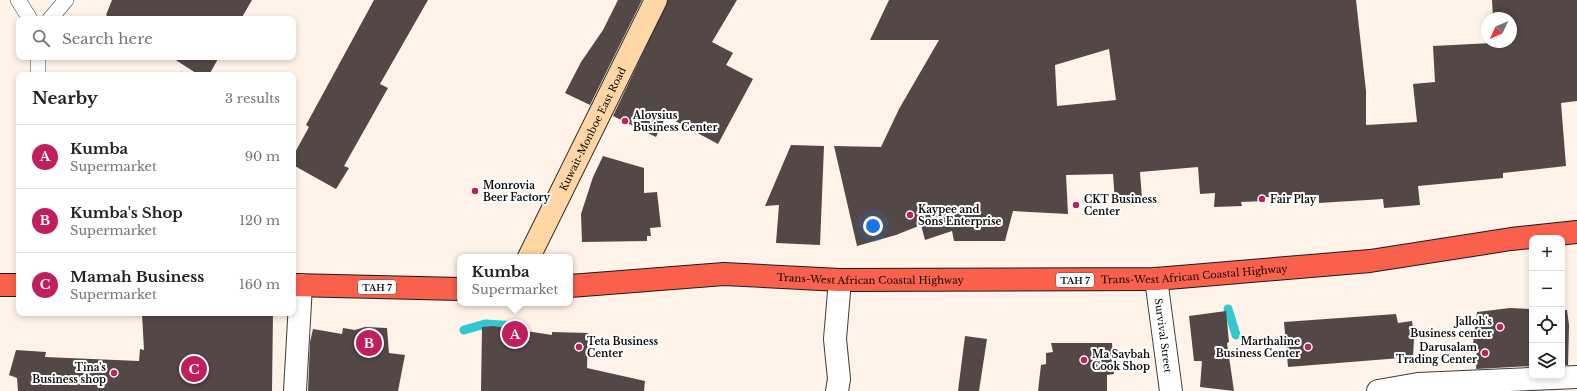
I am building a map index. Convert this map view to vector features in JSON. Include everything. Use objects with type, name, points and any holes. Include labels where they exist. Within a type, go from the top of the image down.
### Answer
[{"type":"highway","name":"Trans-West African Coastal Highway","points":[[573,286],[724,274],[840,280],[1156,279],[1370,261],[1511,239],[1577,232]]},
{"type":"highway","points":[[0,285],[16,285]]},
{"type":"highway","name":"TAH 7","points":[[297,285],[457,289]]},
{"type":"street","name":"Kuwait-Monboe East Road","points":[[530,254],[656,0]]},
{"type":"street","name":"Survival Street","points":[[1156,279],[1171,391]]},
{"type":"street","points":[[837,391],[839,380],[835,339],[840,280]]},
{"type":"street","points":[[295,391],[297,285]]},
{"type":"street","points":[[1378,391],[1418,384],[1577,377]]},
{"type":"lane","points":[[18,0],[28,16]]},
{"type":"lane","points":[[53,16],[66,0]]},
{"type":"lane","points":[[38,60],[38,72]]},
{"type":"building","points":[[112,0],[252,0],[243,16],[106,15]]},
{"type":"building","points":[[374,0],[428,0],[380,84],[388,88],[344,166],[349,168],[336,189],[296,167],[296,151],[309,127],[306,125]]},
{"type":"building","points":[[618,0],[642,0],[590,105],[565,93],[581,62],[603,30]]},
{"type":"building","points":[[668,0],[737,0],[712,42],[733,53],[726,65],[753,79],[718,144],[666,116],[656,137],[613,116]]},
{"type":"building","points":[[889,0],[1356,0],[1366,91],[1366,125],[1417,122],[1413,84],[1435,82],[1433,46],[1481,44],[1481,48],[1517,48],[1517,12],[1493,12],[1492,0],[1577,0],[1577,101],[1561,103],[1566,166],[1503,173],[1503,178],[1418,186],[1420,205],[1384,208],[1383,199],[1319,203],[1319,195],[1266,197],[1265,201],[1241,202],[1242,206],[1214,207],[1215,193],[1200,194],[1198,167],[1140,172],[1142,199],[1115,202],[1113,174],[1066,175],[1068,214],[1013,211],[1005,241],[954,241],[952,231],[925,240],[921,225],[896,235],[857,246],[834,146],[881,147],[899,109],[939,40],[870,40]],"holes":[[[1109,49],[1116,100],[1057,106],[1055,65]]]},
{"type":"building","points":[[176,60],[217,60],[211,72],[194,72]]},
{"type":"building","points":[[791,145],[824,146],[820,245],[776,243],[779,205],[765,206]]},
{"type":"building","points":[[603,156],[644,168],[644,193],[657,192],[661,227],[650,228],[651,236],[647,236],[647,241],[582,242],[581,214],[593,177]]},
{"type":"building","points":[[1510,308],[1529,309],[1529,366],[1476,369],[1477,344],[1473,344],[1477,312]]},
{"type":"building","points":[[1565,310],[1567,310],[1569,325],[1568,365],[1565,365]]},
{"type":"building","points":[[1226,311],[1229,342],[1227,343],[1234,391],[1200,387],[1202,361],[1194,361],[1189,316]]},
{"type":"building","points":[[1396,314],[1398,323],[1412,321],[1414,338],[1413,357],[1288,367],[1284,322]]},
{"type":"building","points":[[142,316],[273,316],[272,391],[18,391],[17,378],[9,375],[16,350],[46,352],[45,357],[139,361],[140,349],[144,350]]},
{"type":"building","points":[[493,326],[552,335],[552,332],[588,333],[587,368],[645,381],[644,391],[481,391],[482,327]]},
{"type":"building","points":[[365,327],[387,328],[389,353],[405,355],[398,391],[308,391],[310,342],[313,329],[342,334],[343,328],[355,330]]},
{"type":"building","points":[[965,336],[987,339],[979,391],[958,391]]},
{"type":"building","points":[[1051,343],[1112,343],[1114,374],[1107,375],[1107,391],[1038,391],[1041,365],[1046,364],[1046,353],[1053,352]]},
{"type":"waterway","points":[[1228,309],[1236,335]]},
{"type":"waterway","points":[[464,330],[485,324],[521,326]]},
{"type":"place","name":"Aloysius Business Center","points":[[625,121]]},
{"type":"place","name":"Monrovia Beer Factory","points":[[475,191]]},
{"type":"place","name":"Fair Play","points":[[1262,199]]},
{"type":"place","name":"CKT Business Center","points":[[1076,205]]},
{"type":"place","name":"Kaypee and Sons Enterprise","points":[[910,215]]},
{"type":"place","name":"Jalloh's Business center","points":[[1500,327]]},
{"type":"place","name":"Kumba","points":[[515,334]]},
{"type":"place","name":"Kumba's Shop","points":[[369,343]]},
{"type":"place","name":"Teta Business Center","points":[[579,347]]},
{"type":"place","name":"Marthaline Business Center","points":[[1308,347]]},
{"type":"place","name":"Darusalam Trading Center","points":[[1485,353]]},
{"type":"place","name":"Ma Saybah Cook Shop","points":[[1084,360]]},
{"type":"place","name":"Mamah Business","points":[[194,369]]},
{"type":"place","name":"Tina's Business shop","points":[[114,373]]}]
